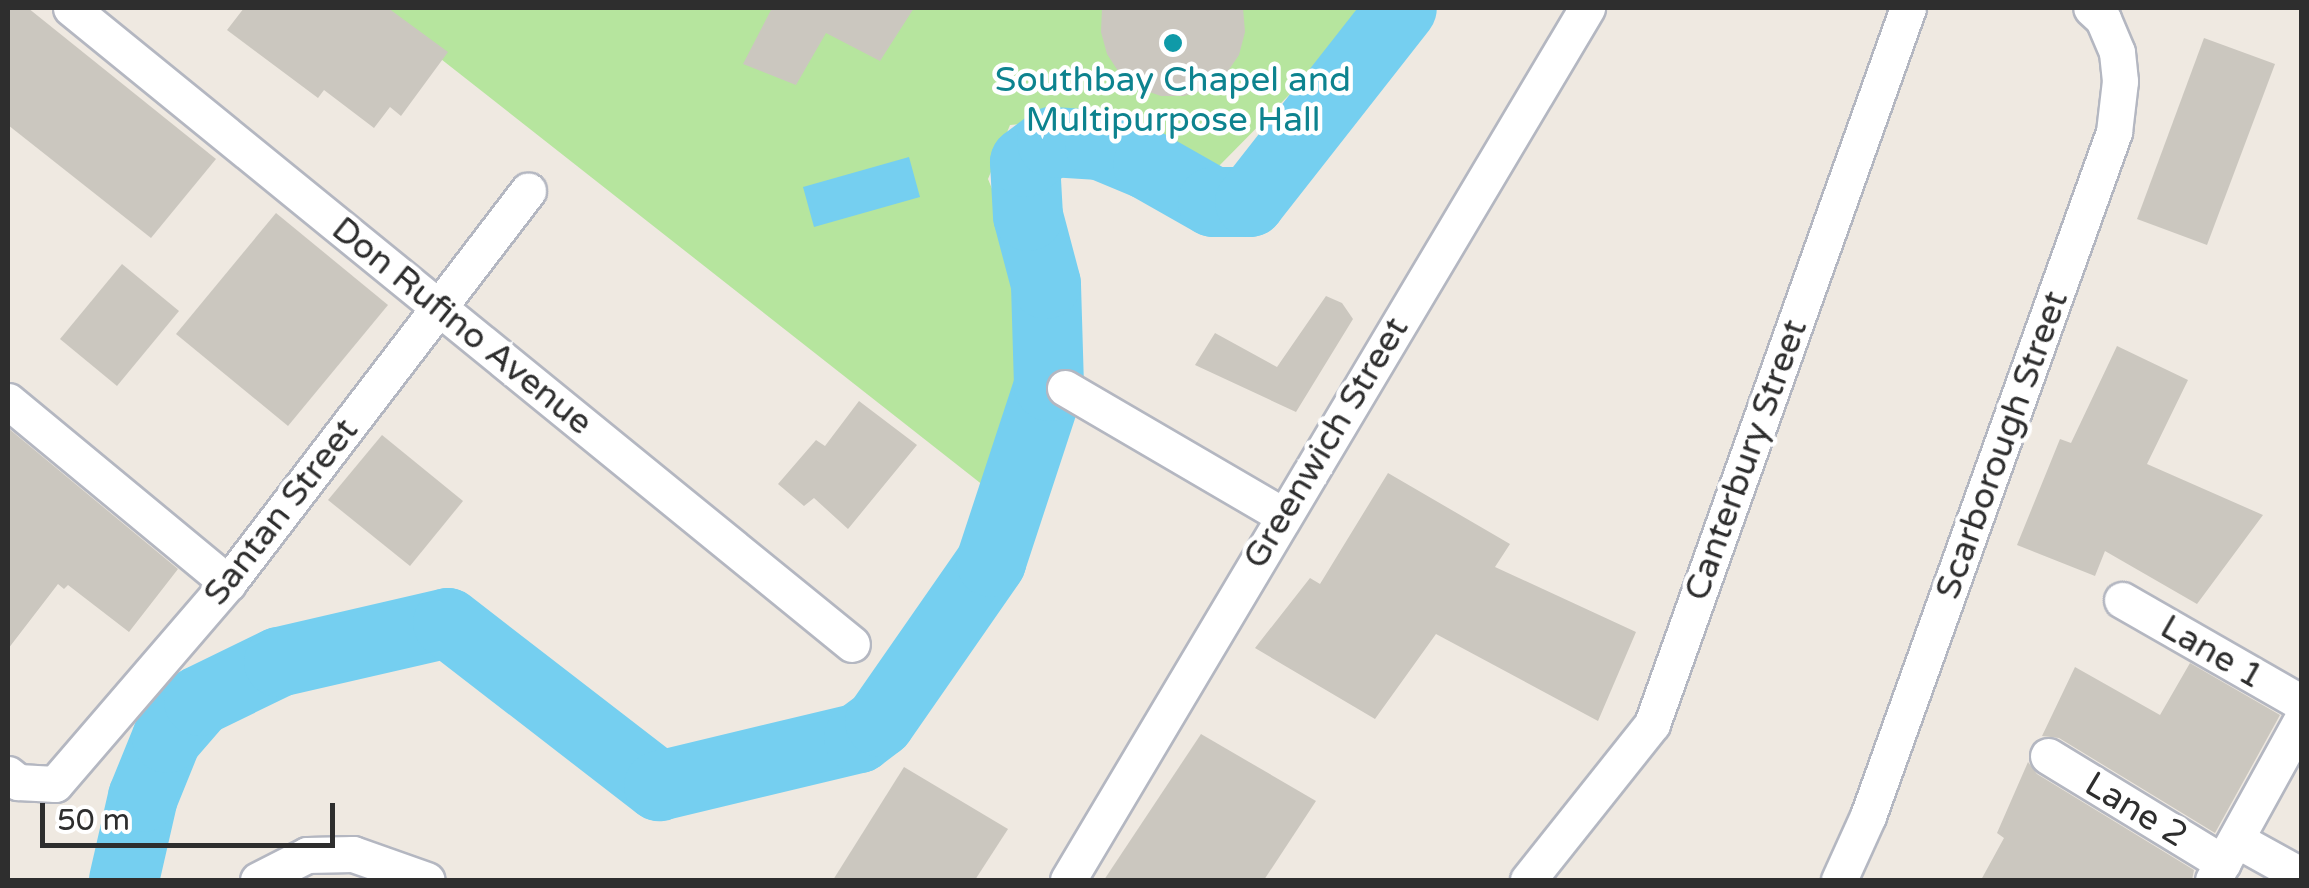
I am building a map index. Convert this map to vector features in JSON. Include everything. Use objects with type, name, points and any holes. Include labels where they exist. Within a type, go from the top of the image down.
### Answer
[{"type":"street","name":"Don Rufino Avenue","points":[[71,8],[852,644]]},
{"type":"street","name":"Greenwich Street","points":[[1068,880],[1587,8]]},
{"type":"street","name":"Canterbury Street","points":[[1528,880],[1652,724],[1908,8]]},
{"type":"street","name":"Scarborough Street","points":[[1839,880],[1868,816],[2114,132],[2120,81],[2117,52],[2103,19],[2091,8]]},
{"type":"street","name":"Santan Street","points":[[8,774],[18,782],[56,784],[228,583],[528,191]]},
{"type":"street","points":[[1065,388],[1282,515]]},
{"type":"street","points":[[8,400],[228,583]]},
{"type":"street","name":"Lane 1","points":[[2122,600],[2302,703]]},
{"type":"street","points":[[2224,861],[2302,718]]},
{"type":"street","name":"Lane 2","points":[[2048,756],[2224,861],[2302,876]]},
{"type":"street","points":[[258,880],[307,855],[353,854],[427,880]]},
{"type":"green space","points":[[376,8],[1375,8],[1217,168],[1129,130],[1070,119],[1010,125],[988,179],[1032,287],[1015,401],[993,493]]},
{"type":"water","points":[[909,157],[920,197],[814,227],[803,187]]},
{"type":"building","points":[[8,8],[28,8],[216,159],[151,238],[8,125]]},
{"type":"building","points":[[244,8],[388,8],[448,52],[401,116],[390,107],[374,128],[324,90],[318,98],[227,30]]},
{"type":"building","points":[[772,8],[914,8],[880,61],[826,33],[796,85],[743,64]]},
{"type":"building","name":"Southbay Chapel and Multipurpose Hall","points":[[1102,8],[1243,8],[1245,32],[1239,55],[1226,74],[1206,89],[1184,96],[1161,96],[1138,88],[1120,74],[1107,54],[1101,32]]},
{"type":"building","points":[[2204,38],[2275,64],[2207,245],[2137,219]]},
{"type":"building","points":[[276,213],[388,305],[288,426],[176,334]]},
{"type":"building","points":[[122,264],[179,311],[117,386],[60,339]]},
{"type":"building","points":[[1326,296],[1342,303],[1353,319],[1296,412],[1195,365],[1215,333],[1277,367]]},
{"type":"building","points":[[2117,346],[2188,380],[2147,464],[2263,515],[2197,604],[2105,551],[2095,576],[2017,545],[2060,439],[2071,443]]},
{"type":"building","points":[[859,401],[917,445],[848,529],[814,498],[804,506],[778,484],[816,440],[825,446]]},
{"type":"building","points":[[8,428],[178,569],[129,632],[68,585],[64,589],[58,584],[8,649]]},
{"type":"building","points":[[382,435],[463,501],[410,566],[328,500]]},
{"type":"building","points":[[1388,473],[1510,544],[1495,567],[1636,632],[1598,721],[1436,634],[1375,719],[1255,648],[1310,578],[1320,584]]},
{"type":"building","points":[[2190,663],[2280,715],[2215,833],[2059,738],[2042,736],[2075,667],[2160,715]]},
{"type":"building","points":[[1201,734],[1316,801],[1264,880],[1104,880]]},
{"type":"building","points":[[2028,762],[2037,774],[2194,870],[2192,880],[1981,880],[2004,838],[1997,833]]},
{"type":"building","points":[[904,767],[1008,829],[975,880],[833,880]]},
{"type":"waterway","points":[[124,880],[143,797],[167,738],[199,701],[279,662],[448,623],[659,786],[859,738],[880,722],[991,562],[1049,386],[1046,284],[1028,216],[1025,162],[1052,142],[1100,145],[1148,165],[1213,202],[1250,202],[1402,8]]},
{"type":"place","name":"Southbay Chapel and Multipurpose Hall","points":[[1173,43]]}]
